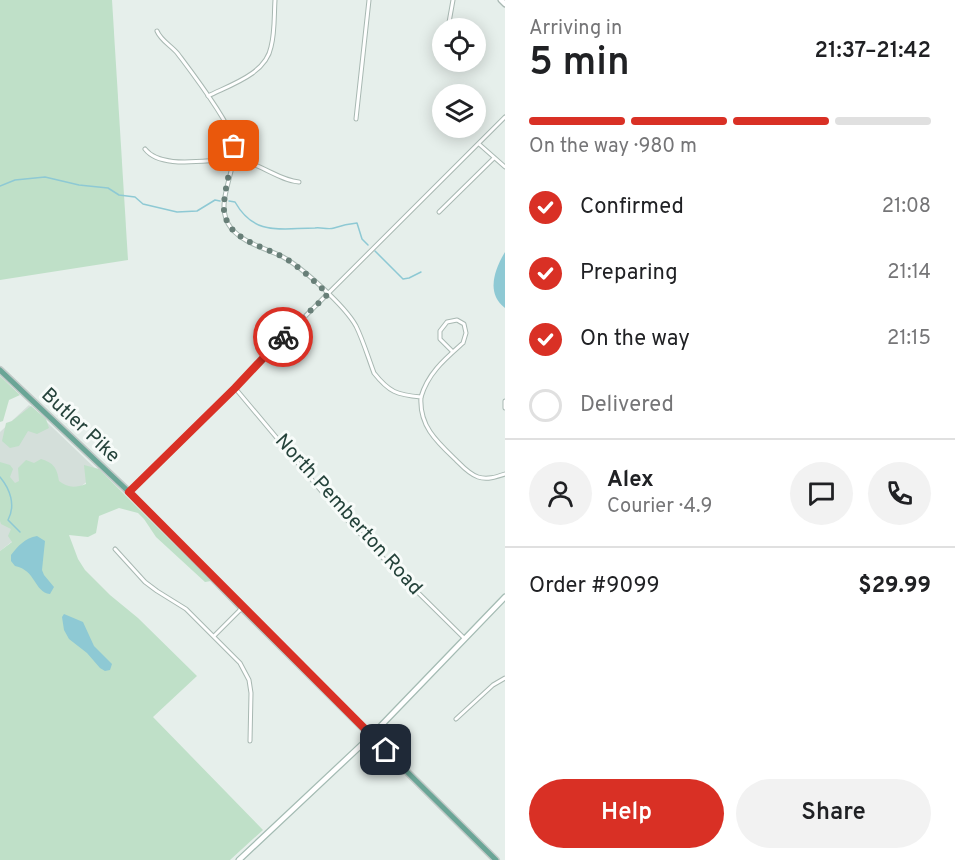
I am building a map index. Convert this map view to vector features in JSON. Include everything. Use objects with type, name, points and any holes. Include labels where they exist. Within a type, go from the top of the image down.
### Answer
[{"type":"main road","points":[[501,0],[505,4]]},
{"type":"main road","name":"Butler Pike","points":[[0,370],[129,492],[242,608],[496,860]]},
{"type":"main road","points":[[239,860],[371,736],[505,597]]},
{"type":"street","points":[[208,96],[256,71],[267,60],[272,44],[274,0]]},
{"type":"street","points":[[356,119],[369,0]]},
{"type":"street","points":[[450,18],[453,0]]},
{"type":"street","points":[[157,31],[178,54],[208,96],[232,139],[233,160],[224,208],[231,228],[242,238],[289,261],[328,294],[352,320],[374,373],[386,387],[402,396],[421,397]]},
{"type":"street","points":[[129,492],[505,117]]},
{"type":"street","points":[[479,144],[505,167]]},
{"type":"street","points":[[145,149],[152,156],[176,162],[233,160],[258,165],[288,180],[299,182]]},
{"type":"street","points":[[439,212],[494,158]]},
{"type":"street","points":[[453,352],[441,339],[440,331],[447,322],[457,320],[464,324],[466,333],[463,342],[453,352],[430,375],[421,397],[423,418],[432,436],[469,473],[484,478],[505,474]]},
{"type":"street","name":"North Pemberton Road","points":[[235,388],[333,505],[464,638]]},
{"type":"street","points":[[505,401],[505,408]]},
{"type":"street","points":[[115,549],[149,586],[186,609],[240,663],[249,680],[252,706],[250,741]]},
{"type":"street","points":[[213,636],[242,608]]},
{"type":"street","points":[[456,719],[505,678]]},
{"type":"shaded area","points":[[29,405],[99,472],[0,551],[0,432]]},
{"type":"green space","points":[[0,0],[112,0],[128,260],[0,280]]},
{"type":"green space","points":[[0,376],[20,395],[9,400],[3,421],[0,422]]},
{"type":"green space","points":[[31,406],[46,419],[49,428],[37,434],[28,431],[19,446],[10,448],[2,441],[6,423]]},
{"type":"green space","points":[[41,459],[54,467],[59,481],[72,487],[86,484],[84,465],[99,469],[211,581],[205,582],[156,537],[138,513],[119,508],[99,516],[96,533],[88,537],[69,535],[85,570],[197,676],[153,717],[263,830],[230,860],[0,860],[0,551],[12,542],[8,536],[11,529],[1,524],[0,521],[0,462],[10,465],[13,469],[10,477],[15,483],[19,481],[18,468],[26,460],[34,463]]},
{"type":"water","points":[[505,252],[505,308],[495,296],[494,282],[495,274]]},
{"type":"water","points":[[37,536],[45,541],[42,570],[54,587],[50,594],[41,589],[27,572],[15,566],[11,561],[11,555],[19,546]]},
{"type":"water","points":[[64,614],[83,622],[94,646],[112,664],[110,670],[105,671],[100,668],[87,653],[69,639],[64,630],[62,617]]},
{"type":"waterway","points":[[0,186],[15,180],[45,177],[79,185],[108,188],[119,195],[135,197],[143,204],[177,212],[197,211],[215,200],[220,201]]},
{"type":"waterway","points":[[229,201],[235,202],[251,221],[270,228],[329,229],[357,223],[362,239],[368,245]]},
{"type":"waterway","points":[[375,251],[403,279],[421,272]]},
{"type":"waterway","points":[[0,477],[11,497],[12,509],[8,520],[20,532]]},
{"type":"way so far","points":[[234,146],[224,208],[231,228],[242,238],[294,264],[328,294],[283,337]]},
{"type":"route","points":[[283,337],[235,388],[129,492],[242,608],[386,750]]}]
